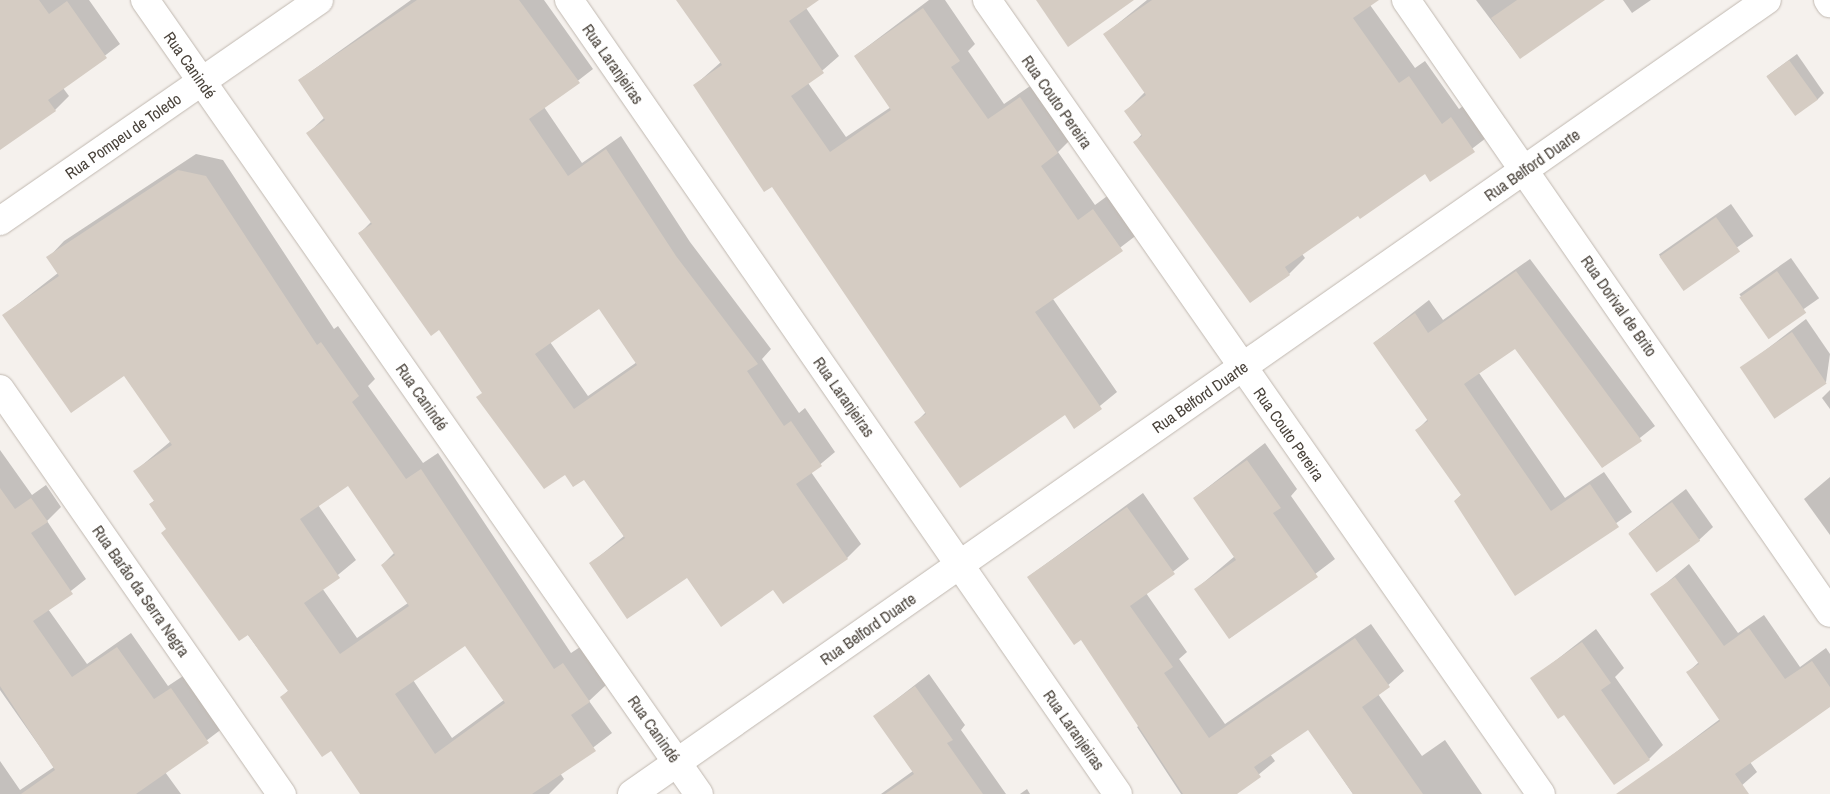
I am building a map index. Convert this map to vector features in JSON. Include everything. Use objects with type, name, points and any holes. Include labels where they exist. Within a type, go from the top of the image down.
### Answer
[{"type":"street","name":"Rua Canindé","points":[[146,0],[699,794]]},
{"type":"street","name":"Rua Pompeu de Toledo","points":[[0,221],[319,0]]},
{"type":"street","name":"Rua Laranjeiras","points":[[569,0],[1118,794]]},
{"type":"street","name":"Rua Couto Pereira","points":[[986,0],[1541,794]]},
{"type":"street","name":"Rua Dorival de Brito","points":[[1406,0],[1830,612]]},
{"type":"street","name":"Rua Belford Duarte","points":[[632,794],[1767,0]]},
{"type":"street","name":"Rua Barão da Serra Negra","points":[[0,389],[282,794]]},
{"type":"building","points":[[0,0],[39,0],[49,14],[67,1],[107,58],[48,100],[56,111],[0,150]]},
{"type":"building","points":[[417,0],[519,0],[580,83],[529,119],[568,176],[606,149],[676,256],[758,364],[747,371],[784,426],[791,421],[822,466],[796,484],[848,559],[783,604],[773,590],[721,627],[687,578],[627,619],[589,563],[625,538],[584,480],[573,487],[565,475],[544,489],[476,397],[482,393],[439,330],[431,336],[358,233],[372,224],[306,133],[325,120],[298,80]],"holes":[[[599,309],[637,365],[574,409],[535,354]]]},
{"type":"building","points":[[676,0],[819,0],[789,21],[824,73],[791,96],[830,152],[891,110],[854,56],[923,8],[960,61],[951,67],[988,119],[1020,97],[1058,153],[1041,166],[1078,220],[1093,209],[1123,251],[1035,312],[1102,409],[1074,429],[1065,415],[960,488],[914,422],[926,414],[772,187],[764,192],[693,85],[722,65]]},
{"type":"building","points":[[1036,0],[1134,0],[1068,47]]},
{"type":"building","points":[[1152,0],[1379,0],[1353,18],[1399,83],[1409,76],[1442,124],[1451,117],[1475,152],[1430,182],[1425,174],[1360,219],[1358,216],[1285,267],[1290,275],[1250,303],[1133,142],[1142,136],[1124,111],[1146,95],[1103,34]]},
{"type":"building","points":[[1517,0],[1605,0],[1520,59],[1491,18]]},
{"type":"building","points":[[1789,60],[1818,100],[1795,116],[1766,76]]},
{"type":"building","points":[[178,170],[206,176],[317,345],[321,342],[359,396],[352,402],[406,479],[421,469],[554,669],[563,663],[590,702],[571,715],[596,751],[532,794],[360,794],[331,751],[322,757],[280,697],[288,691],[248,635],[239,641],[161,533],[166,529],[149,504],[154,501],[133,471],[172,445],[124,376],[71,413],[2,315],[59,276],[46,257]],"holes":[[[348,486],[395,555],[381,565],[409,606],[340,654],[304,603],[340,578],[300,519]],[[465,646],[505,703],[435,754],[395,694]]]},
{"type":"building","points":[[1716,217],[1740,251],[1684,291],[1659,257]]},
{"type":"building","points":[[1516,271],[1642,441],[1602,468],[1515,349],[1464,384],[1551,511],[1590,484],[1619,527],[1515,596],[1454,501],[1461,495],[1415,430],[1428,421],[1373,343],[1415,313],[1428,333]]},
{"type":"building","points":[[1777,271],[1806,313],[1769,339],[1739,297]]},
{"type":"building","points":[[1792,332],[1827,383],[1774,419],[1740,367]]},
{"type":"building","points":[[1247,460],[1281,508],[1273,513],[1318,577],[1229,639],[1194,589],[1236,560],[1193,498]]},
{"type":"building","points":[[0,488],[15,509],[31,498],[48,522],[31,533],[73,594],[33,621],[72,677],[117,647],[154,699],[171,688],[209,743],[136,794],[21,794],[55,770],[0,686]]},
{"type":"building","points":[[1672,502],[1700,541],[1657,573],[1628,534]]},
{"type":"building","points":[[1127,507],[1175,574],[1130,606],[1173,667],[1164,673],[1209,738],[1355,638],[1390,687],[1362,707],[1423,794],[1353,794],[1308,730],[1254,767],[1261,777],[1237,794],[1183,794],[1081,640],[1074,645],[1027,577]]},
{"type":"building","points":[[1675,577],[1724,646],[1749,628],[1785,679],[1812,661],[1830,687],[1830,707],[1735,774],[1749,794],[1616,794],[1720,721],[1686,672],[1699,664],[1650,594]]},
{"type":"building","points":[[1582,642],[1611,683],[1601,690],[1650,760],[1614,785],[1564,715],[1558,719],[1530,678]]},
{"type":"building","points":[[915,686],[953,740],[947,743],[983,794],[885,794],[914,774],[873,716]]}]
